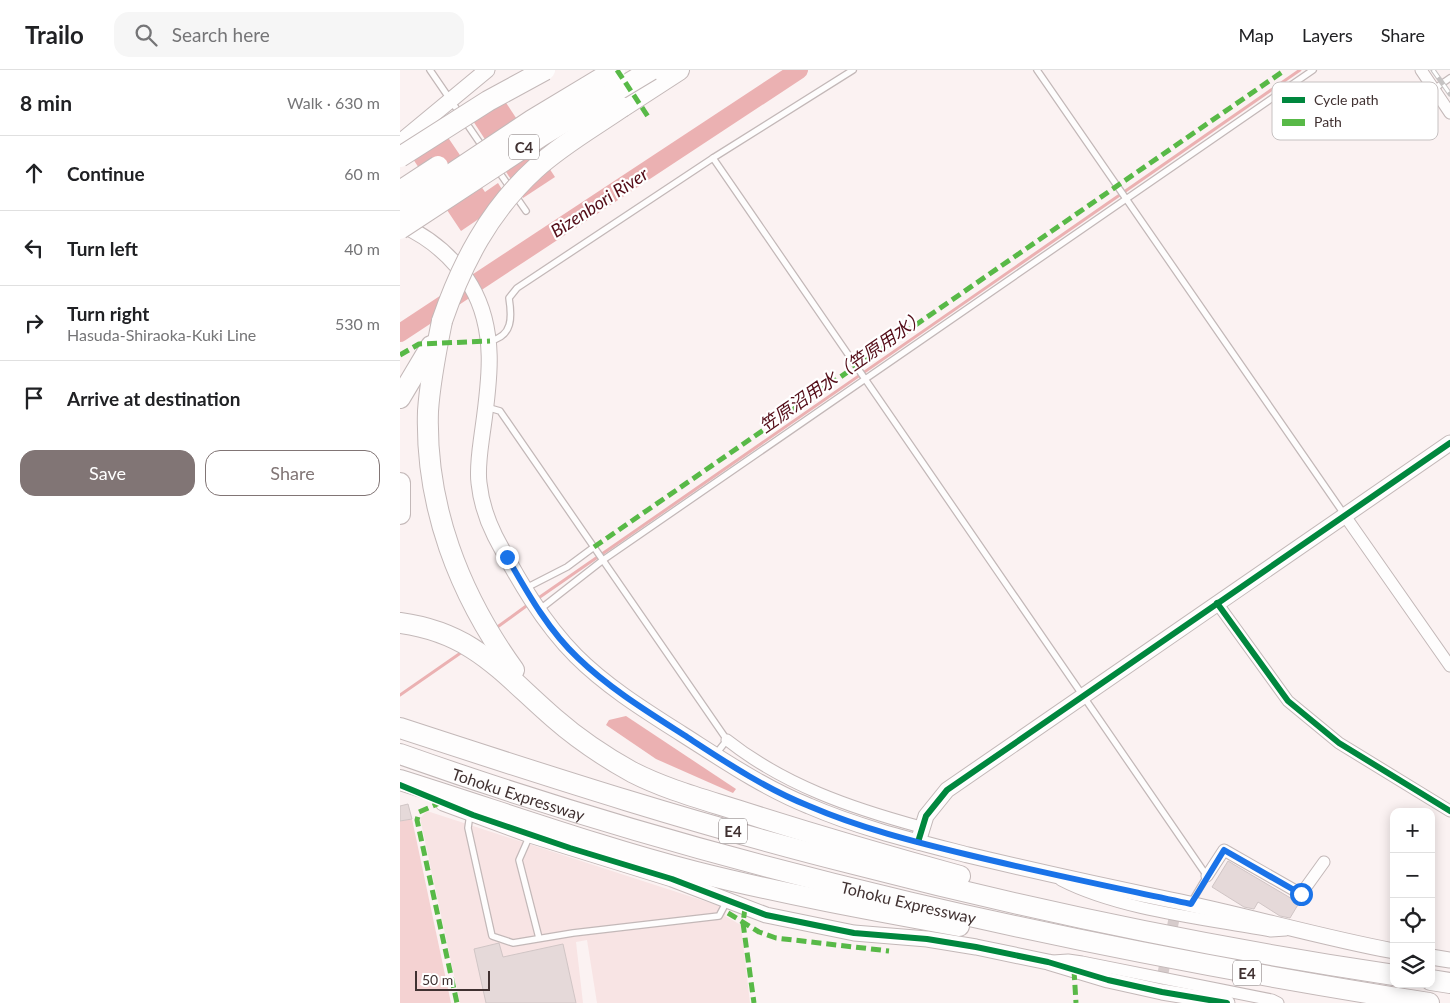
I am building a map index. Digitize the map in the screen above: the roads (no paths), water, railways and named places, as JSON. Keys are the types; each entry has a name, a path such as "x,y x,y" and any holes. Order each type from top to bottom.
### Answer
{"highway":[{"path":"400,157 488,101 545,70"},
{"path":"400,191 590,70"},
{"name":"C4","path":"400,208 524,125 616,70"},
{"name":"C4","path":"400,229 535,140 651,70"},
{"path":"400,398 421,364 442,321 460,274 472,250 500,207 516,187 560,148 679,70"},
{"path":"442,321 432,373 428,411 432,481 441,522 458,573 493,653 539,704 590,745 633,772 658,784 806,832 989,884 1071,914"},
{"path":"400,483 400,514"},
{"path":"400,623 433,630 493,653"},
{"name":"Tohoku Expressway","path":"400,728 608,795 802,850 954,888 1071,914 1274,954 1390,974"},
{"name":"Tohoku Expressway","path":"400,754 600,819 684,843 913,902 1066,937 1258,975 1429,1003"},
{"path":"400,780 696,872 841,905 963,927 1066,937"},
{"path":"1435,981 1450,983"}],"street":[{"path":"400,142 486,70"},
{"path":"1421,70 1429,82"},
{"path":"1438,95 1450,113"},
{"path":"400,224 418,232 440,247 459,266 480,302 490,341 486,407 478,481 484,511 495,534 539,610 557,635 578,658 600,677 715,755 770,788 808,806 919,835 1051,875 1191,904 1390,950"},
{"path":"919,835 936,800 947,790 1450,443"},
{"path":"1345,516 1450,666"},
{"path":"1217,603 1288,702 1338,743 1450,811"},
{"path":"726,740 756,762 816,792 866,811 919,835"},
{"path":"400,785 470,814 530,835 672,878 766,915 854,933 927,939 1048,962 1108,980 1227,1003"},
{"path":"1208,876 1224,850 1301,894 1324,862"},
{"path":"1051,875 1093,896 1175,914 1271,931 1295,929"},
{"path":"1435,958 1450,960"},
{"path":"1048,962 1057,960 1075,961 1272,1000 1278,1003"}],"lane":[{"path":"430,70 488,155"},
{"path":"490,341 499,339 508,330 512,318 509,298 517,288 713,158 853,70"},
{"path":"1037,70 1345,516"},
{"path":"1296,82 1313,70"},
{"path":"1438,86 1450,78"},
{"path":"539,610 603,560 1272,99"},
{"path":"713,158 1208,876 1191,904"},
{"path":"493,163 526,211"},
{"path":"486,407 500,411 726,740 715,755"},
{"path":"526,588 567,567 594,547"},
{"path":"470,814 468,828 492,936 513,942 719,916 727,901"},
{"path":"530,835 519,860 539,938"}],"waterway":[{"name":"Bizenbori River","path":"400,333 799,70"},
{"name":"笠原沼用水（笠原用水）","path":"1283,82 1300,70"},
{"name":"笠原沼用水（笠原用水）","path":"537,599 1272,89"},
{"name":"笠原沼用水（笠原用水）","path":"496,628 529,604"},
{"name":"笠原沼用水（笠原用水）","path":"400,695 462,652"}],"tunnel":[{"path":"1162,978 1175,914"}],"railway":[{"path":"1433,70 1450,94"}]}
